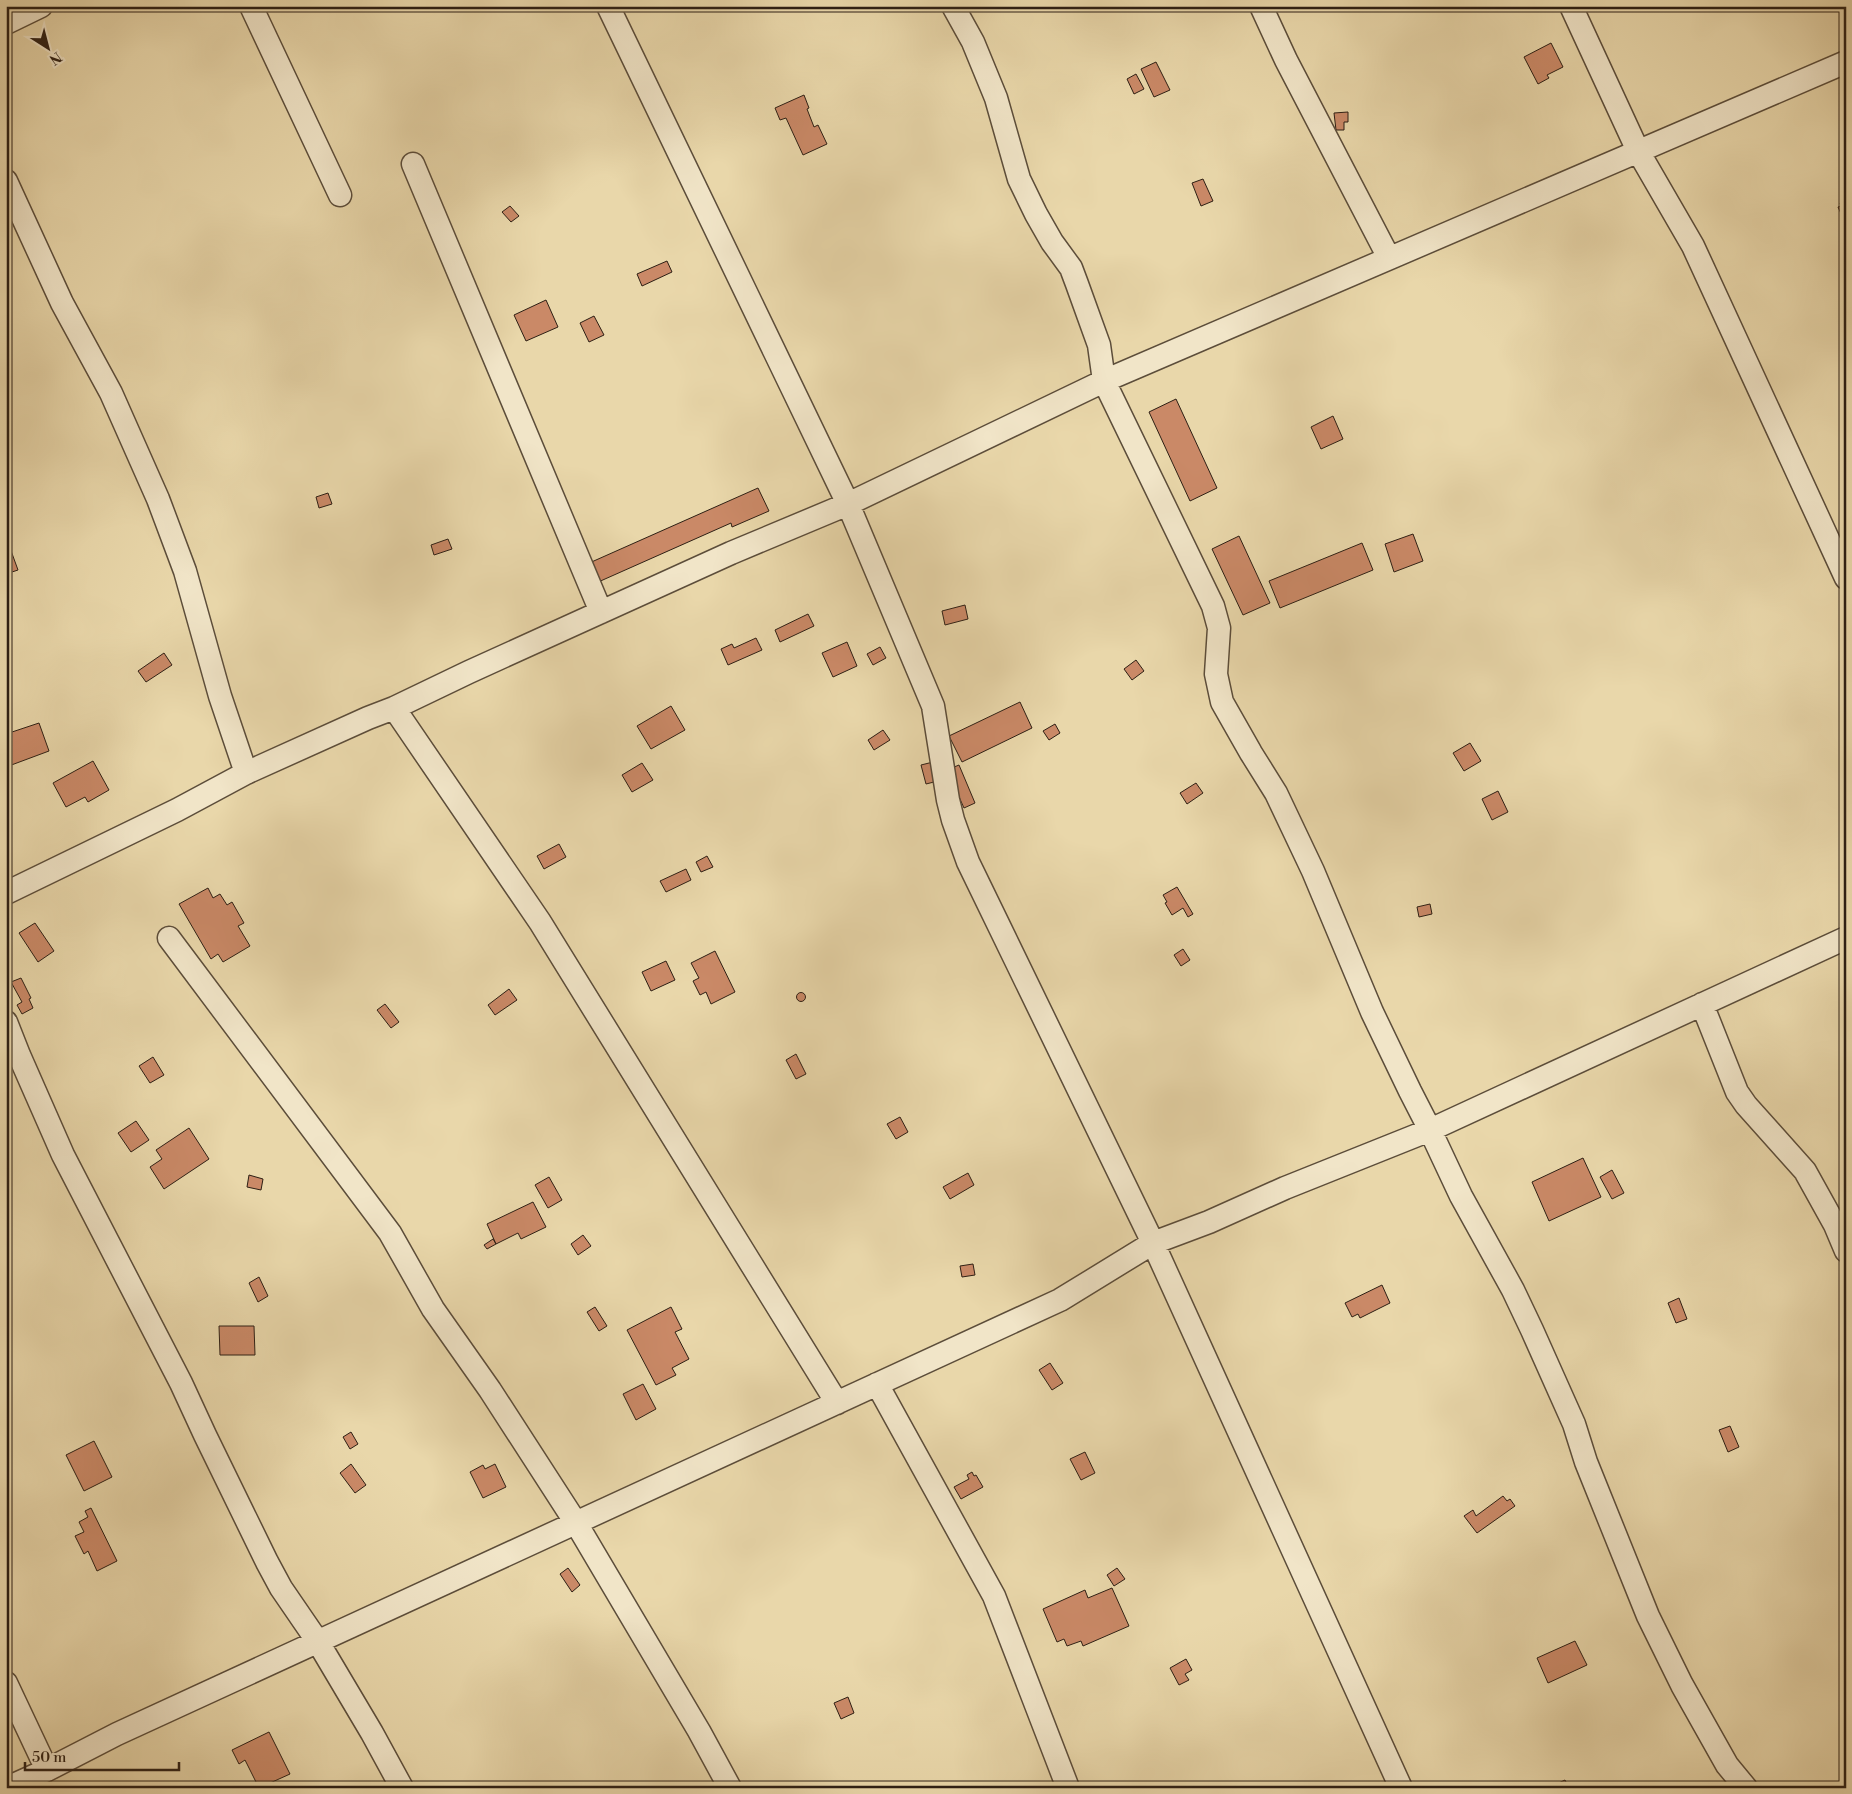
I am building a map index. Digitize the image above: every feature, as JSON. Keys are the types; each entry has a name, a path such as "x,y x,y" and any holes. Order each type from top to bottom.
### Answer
{"street":[{"path":"6,23 41,6"},
{"path":"251,6 340,195"},
{"path":"608,6 848,504 932,706 948,800 968,862 1153,1243 1401,1788"},
{"path":"953,6 973,42 996,98 1019,179 1052,242 1070,268 1081,292 1099,345 1104,381 1213,606 1219,628 1216,674 1222,702 1250,753 1276,793 1313,871 1372,1012 1461,1196 1513,1290 1574,1424 1586,1462 1648,1616 1682,1685 1727,1765 1746,1788"},
{"path":"1260,6 1389,258"},
{"path":"1571,6 1638,151 1693,246 1846,578"},
{"path":"6,893 177,810 246,773 394,708 731,553 848,504 1104,381 1846,62"},
{"path":"413,164 601,612"},
{"path":"6,181 62,303 111,393 158,499 185,571 220,696 246,773"},
{"path":"394,708 540,922 837,1403"},
{"path":"168,938 390,1233 433,1309 490,1390 576,1523 699,1731 730,1788"},
{"path":"6,1683 28,1781 117,1734 1060,1300 1153,1243 1210,1222 1294,1185 1430,1130 1846,938"},
{"path":"1702,1004 1737,1092 1746,1105 1805,1171 1835,1225 1846,1251"},
{"path":"6,1022 63,1155 181,1382 267,1562 281,1588 318,1642 402,1788"},
{"path":"877,1384 994,1596 1068,1788"}],"building":[{"path":"1551,43 1563,67 1547,75 1549,78 1538,84 1524,57"},
{"path":"1156,62 1170,90 1154,97 1141,69"},
{"path":"1136,74 1144,89 1134,94 1127,79"},
{"path":"804,95 814,127 818,125 827,144 803,155 786,118 780,120 775,108"},
{"path":"1348,112 1348,122 1344,122 1344,130 1336,130 1334,113"},
{"path":"1203,179 1213,201 1201,206 1192,183"},
{"path":"1846,201 1846,214 1842,216 1838,207 1841,206 1840,203"},
{"path":"510,206 519,216 511,222 502,212"},
{"path":"667,261 672,272 642,286 637,274"},
{"path":"546,300 558,327 526,341 514,315"},
{"path":"594,316 604,335 589,342 580,323"},
{"path":"1176,399 1217,488 1190,501 1149,412"},
{"path":"1333,416 1343,439 1321,449 1311,427"},
{"path":"758,488 769,511 732,527 731,523 596,583 587,564"},
{"path":"328,493 332,504 319,508 316,497"},
{"path":"1413,534 1423,561 1394,572 1385,544"},
{"path":"1239,536 1270,603 1243,615 1212,549"},
{"path":"448,539 452,549 434,555 431,545"},
{"path":"1362,543 1373,570 1280,608 1269,581"},
{"path":"10,548 18,570 6,574 6,549"},
{"path":"965,605 968,619 945,625 942,611"},
{"path":"808,614 814,626 780,642 775,630"},
{"path":"756,638 762,650 728,665 721,649 732,644 734,648"},
{"path":"847,642 857,666 833,677 822,653"},
{"path":"880,647 886,658 873,665 867,654"},
{"path":"164,653 172,665 146,682 138,671"},
{"path":"1136,660 1144,671 1132,680 1124,669"},
{"path":"1020,702 1032,728 962,762 949,736"},
{"path":"671,706 685,730 651,749 637,726"},
{"path":"39,723 49,751 6,767 6,734"},
{"path":"1055,724 1060,733 1049,740 1043,731"},
{"path":"883,730 890,740 874,750 868,740"},
{"path":"1470,743 1481,761 1464,771 1453,753"},
{"path":"93,761 109,790 88,802 85,797 66,807 53,783"},
{"path":"933,762 938,781 926,784 921,765"},
{"path":"642,763 653,780 632,792 622,775"},
{"path":"959,765 975,803 964,808 947,770"},
{"path":"1196,783 1203,793 1187,804 1180,793"},
{"path":"1498,791 1508,812 1492,820 1482,799"},
{"path":"559,844 566,857 544,869 537,856"},
{"path":"707,856 713,867 701,872 696,862"},
{"path":"686,869 691,880 666,892 660,881"},
{"path":"1177,887 1193,914 1188,917 1183,908 1172,915 1165,903 1167,902 1163,895"},
{"path":"208,888 213,898 220,894 227,905 232,902 244,923 238,926 250,946 223,962 218,954 211,959 179,904"},
{"path":"1430,904 1432,914 1419,917 1417,907"},
{"path":"35,923 54,951 38,962 19,933"},
{"path":"1183,949 1190,960 1181,966 1174,955"},
{"path":"715,951 735,992 711,1004 706,992 700,995 693,981 699,978 691,963"},
{"path":"666,961 675,980 651,991 642,972"},
{"path":"21,978 31,998 29,999 33,1008 22,1014 17,1005 22,1002 11,982"},
{"path":"509,989 517,1000 495,1015 488,1005"},
{"path":"801,993 805,997 801,1001 797,997"},
{"path":"385,1004 399,1022 391,1028 377,1010"},
{"path":"796,1054 806,1074 796,1079 786,1060"},
{"path":"153,1057 164,1075 150,1083 139,1066"},
{"path":"900,1117 908,1132 896,1139 887,1124"},
{"path":"136,1121 149,1140 131,1152 118,1133"},
{"path":"189,1128 209,1159 164,1189 150,1167 162,1159 156,1150"},
{"path":"1583,1158 1601,1197 1549,1221 1532,1182"},
{"path":"1612,1170 1624,1193 1612,1199 1600,1177"},
{"path":"968,1173 974,1185 950,1199 943,1187"},
{"path":"249,1175 263,1179 261,1190 247,1187"},
{"path":"549,1177 562,1200 548,1208 535,1185"},
{"path":"533,1202 546,1227 521,1239 518,1233 496,1244 487,1224"},
{"path":"583,1235 591,1246 578,1255 571,1244"},
{"path":"493,1239 496,1244 487,1249 484,1245"},
{"path":"973,1264 975,1275 962,1277 960,1266"},
{"path":"259,1277 268,1296 258,1302 249,1283"},
{"path":"1382,1285 1390,1303 1360,1318 1358,1314 1352,1317 1345,1303"},
{"path":"1679,1298 1687,1319 1676,1323 1668,1303"},
{"path":"595,1307 607,1326 599,1331 587,1312"},
{"path":"671,1307 682,1329 675,1332 689,1359 672,1368 676,1375 656,1385 627,1330"},
{"path":"219,1326 254,1326 255,1355 220,1355"},
{"path":"1050,1363 1063,1383 1052,1390 1039,1370"},
{"path":"643,1384 656,1409 636,1420 623,1394"},
{"path":"1730,1426 1739,1447 1728,1452 1719,1430"},
{"path":"351,1432 358,1444 350,1449 343,1437"},
{"path":"94,1441 112,1477 84,1491 66,1455"},
{"path":"1085,1452 1095,1473 1081,1480 1070,1459"},
{"path":"351,1464 366,1485 355,1493 340,1473"},
{"path":"495,1464 506,1487 483,1498 470,1472 483,1465 485,1469"},
{"path":"972,1472 983,1487 961,1499 954,1487 969,1479 967,1475"},
{"path":"1503,1496 1507,1501 1510,1499 1515,1506 1477,1533 1464,1516 1473,1510 1476,1516"},
{"path":"91,1508 117,1561 97,1571 88,1551 84,1554 75,1536 84,1532 79,1522 88,1517 85,1511"},
{"path":"568,1568 580,1585 572,1592 560,1574"},
{"path":"1117,1568 1125,1579 1114,1586 1107,1575"},
{"path":"1112,1588 1129,1626 1083,1646 1081,1641 1067,1646 1064,1639 1057,1642 1043,1609 1085,1590 1088,1598"},
{"path":"1575,1641 1587,1665 1548,1683 1537,1658"},
{"path":"1186,1659 1192,1670 1185,1674 1189,1680 1179,1685 1170,1668"},
{"path":"848,1697 854,1713 841,1719 834,1703"},
{"path":"269,1732 290,1774 259,1788 245,1760 239,1764 232,1750"},
{"path":"1565,1780 1569,1788 1553,1788 1552,1786"}]}
